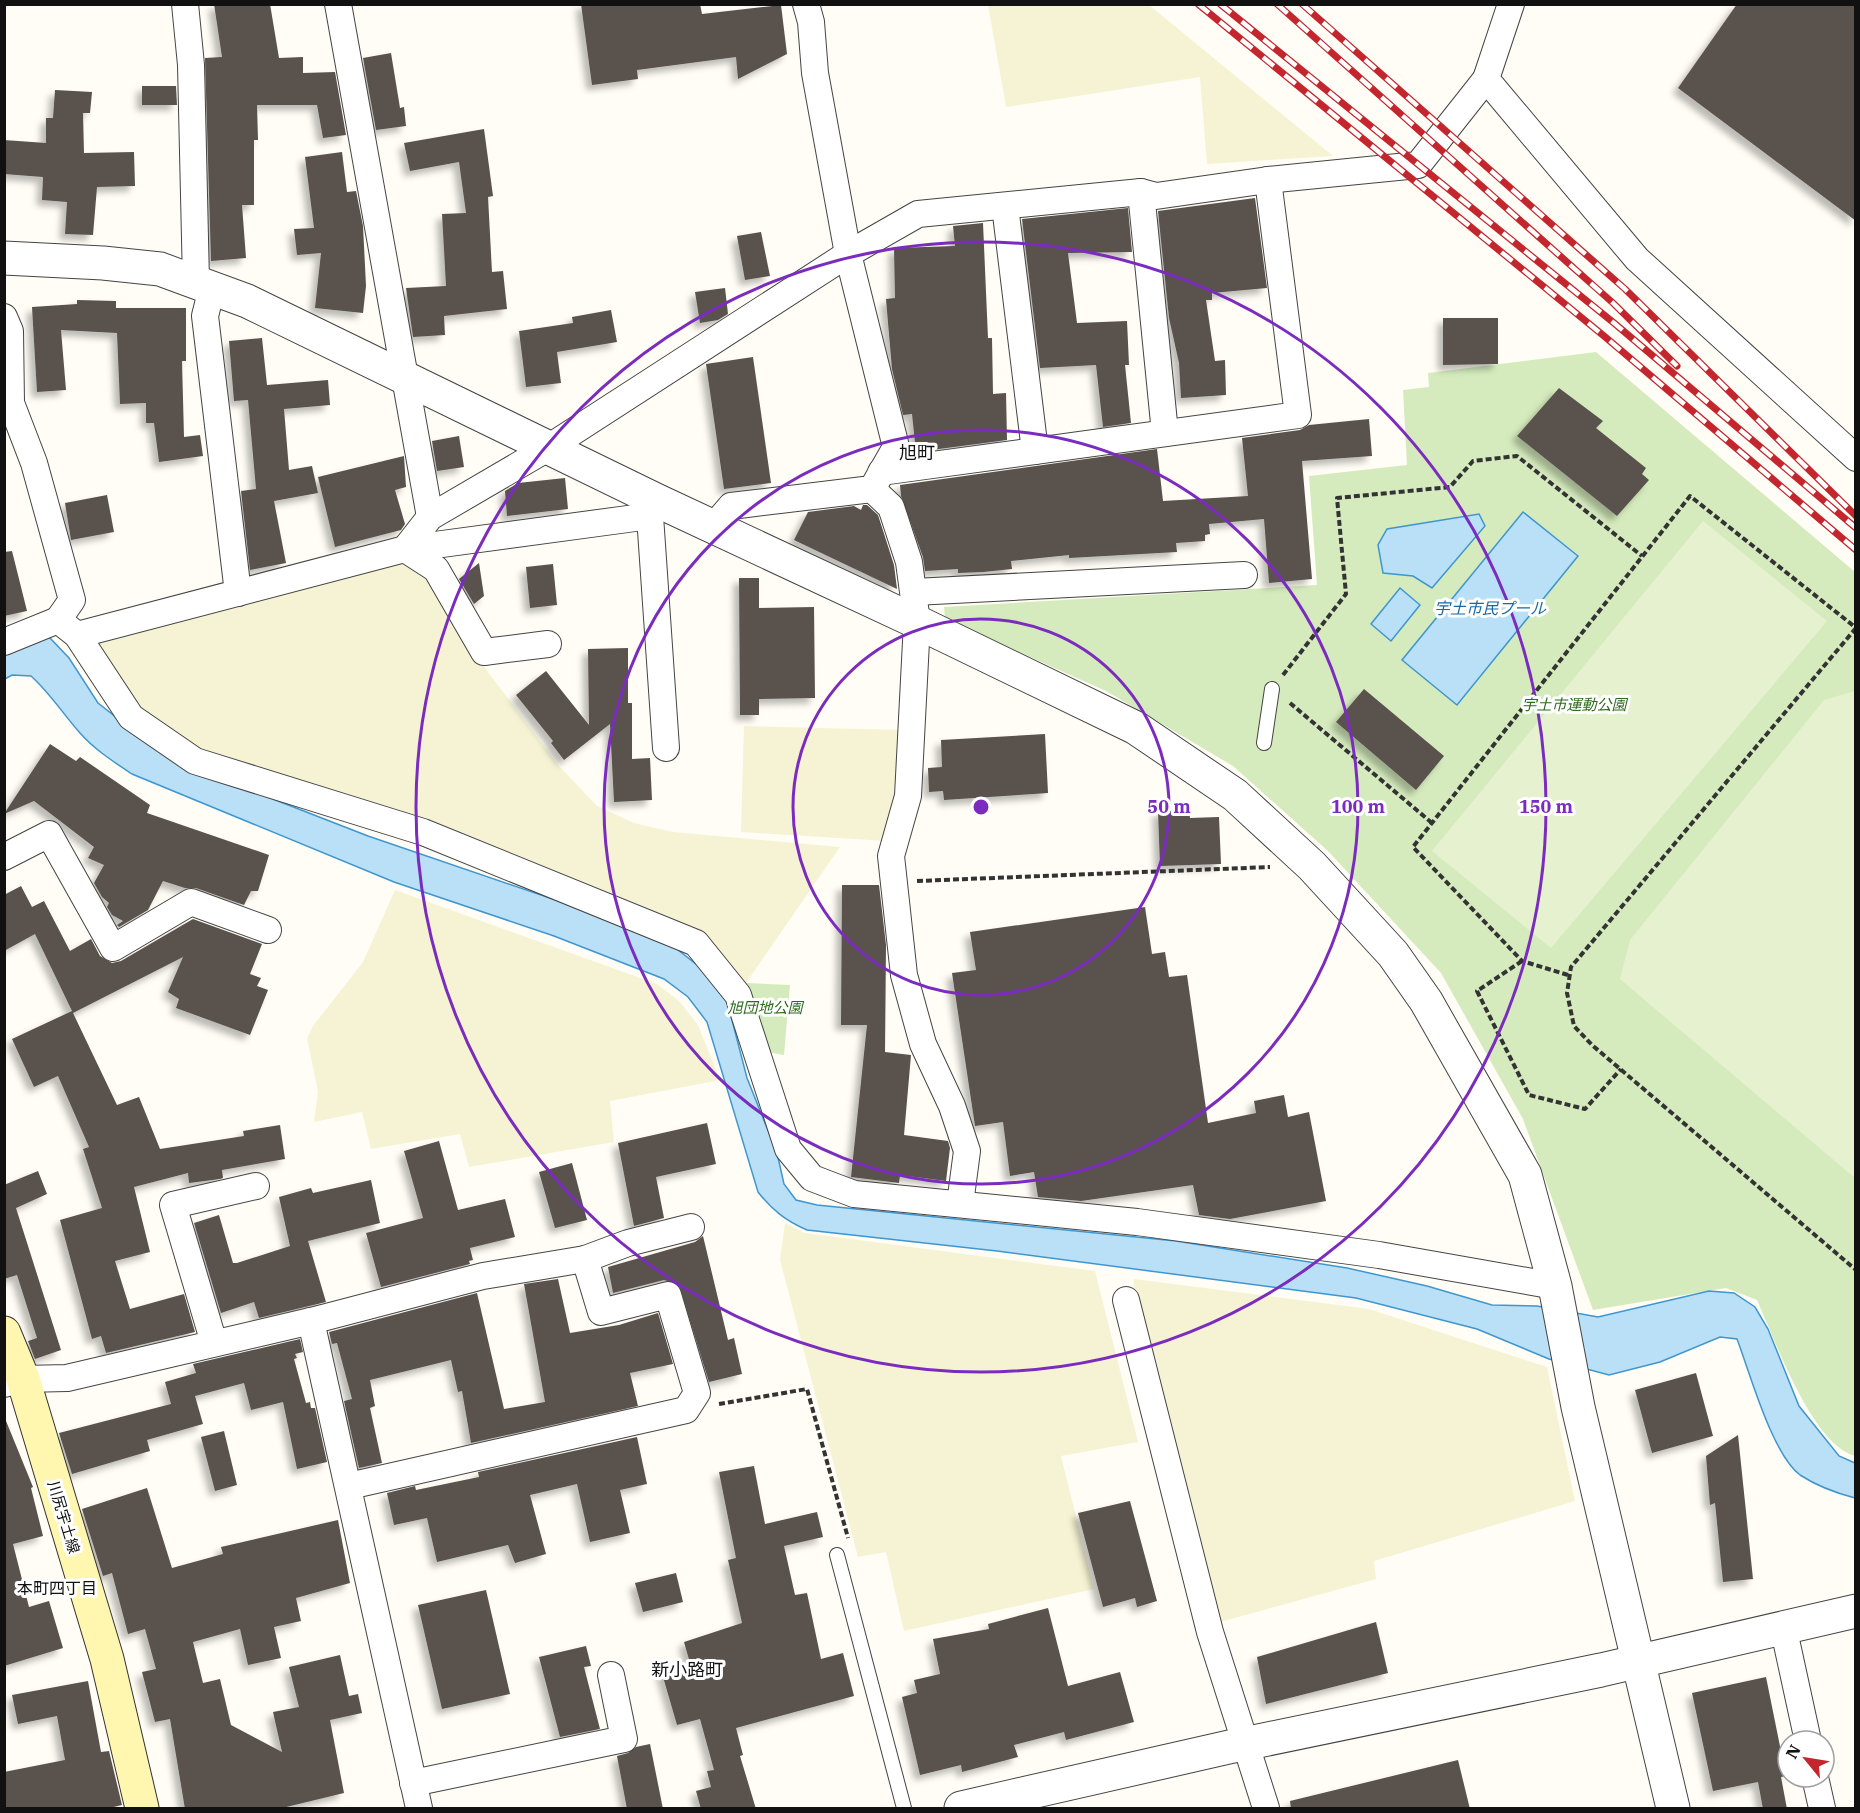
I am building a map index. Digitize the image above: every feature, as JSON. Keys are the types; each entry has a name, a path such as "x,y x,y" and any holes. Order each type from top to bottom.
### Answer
{"main road":[{"name":"川尻宇土線","path":"4,1333 14,1382 107,1659 142,1809"}],"street":[{"path":"185,4 191,65 205,316 238,593"},
{"path":"338,4 430,517"},
{"path":"806,4 811,22 815,73 848,254 896,447 877,481"},
{"path":"405,549 430,517 548,448 848,254 918,214 1141,192 1156,196 1269,180 1418,165 1486,79 1511,4"},
{"path":"1486,79 1637,259 1856,458"},
{"path":"713,527 731,506 1035,451 1298,415 1269,180"},
{"path":"1141,192 1165,433"},
{"path":"1005,206 1035,451"},
{"path":"4,258 103,263 160,269 248,301 548,448 654,508 713,527 915,607 1136,728 1235,795 1312,866 1393,954 1426,1001 1525,1175 1557,1301 1578,1407 1673,1809"},
{"path":"4,317 10,331 11,404 33,463 72,600 68,628 131,717 195,760 423,832 696,943 738,995 788,1149 812,1178 854,1194 1137,1222 1379,1255 1557,1301"},
{"path":"877,481 891,507 909,562 915,607 908,796 891,856 904,975 923,1044 952,1106 967,1151 960,1204"},
{"path":"4,642 238,593 405,549 654,508"},
{"path":"654,508 666,748"},
{"path":"405,549 436,569 484,652 548,644"},
{"path":"915,607 1244,575"},
{"path":"4,857 49,834 113,948 191,902 268,930"},
{"path":"214,1343 173,1205 256,1186"},
{"path":"14,1382 67,1378 311,1321 483,1276 585,1259 628,1244 691,1227"},
{"path":"349,1486 686,1410 697,1393 668,1295 601,1312 585,1259"},
{"path":"1126,1300 1210,1632 1248,1744 1266,1809"},
{"path":"311,1321 419,1809"},
{"path":"961,1809 1248,1744 1639,1661 1856,1611"},
{"path":"1783,1626 1805,1729"},
{"path":"413,1783 624,1739 610,1675"},
{"path":"1818,1789 1822,1809"}],"lane":[{"path":"1264,743 1272,689"},
{"path":"837,1555 904,1809"}],"path":[{"path":"1432,823 1272,689 1346,594 1337,498 1450,487 1473,461 1517,456 1642,556"},
{"path":"1568,975 1522,961 1413,846 1690,495 1855,628 1571,967 1567,993 1574,1026 1856,1270"},
{"path":"894,882 1312,866"},
{"path":"1522,961 1477,991 1529,1095 1585,1109 1621,1069"},
{"path":"686,1410 807,1389 851,1551 837,1555"}],"shaded area":[{"path":"988,5 1149,5 1333,156 1207,164 1200,77 1006,107"},
{"path":"408,557 430,582 476,656 558,765 597,806 634,823 673,832 840,847 746,983 706,939 200,754 138,711 96,641"},
{"path":"744,726 902,730 901,792 886,841 741,832"},
{"path":"395,890 657,984 680,1002 698,1025 720,1080 610,1101 614,1142 469,1167 460,1134 371,1149 362,1112 314,1122 318,1092 307,1038 313,1026 363,962"},
{"path":"785,1223 805,1233 1095,1271 1138,1442 1061,1456 1094,1589 904,1631 886,1552 858,1557 780,1260"},
{"path":"1134,1279 1369,1309 1547,1367 1575,1501 1374,1561 1376,1579 1213,1624 1133,1300"}],"green space":[{"name":"宇土市運動公園","path":"1596,352 1855,572 1855,1456 1839,1448 1824,1433 1810,1412 1785,1364 1757,1300 1726,1288 1593,1310 1523,1119 1441,973 1328,851 1233,766 1106,691 945,619 944,607 1317,585 1309,476 1407,465 1403,390 1429,387 1428,373"},
{"path":"1703,521 1827,621 1551,948 1432,851"},
{"path":"1856,691 1855,1178 1620,979 1630,940 1824,700"},
{"name":"旭団地公園","path":"746,983 790,985 784,1055 756,1050 738,995"}],"water":[{"name":"宇土市民プール","path":"1523,512 1578,556 1457,705 1402,660"},
{"path":"1479,514 1485,526 1432,588 1413,576 1383,573 1378,545 1387,529"},
{"path":"1400,588 1420,605 1391,641 1371,624"},
{"path":"29,634 50,638 69,658 98,703 139,735 260,794 368,836 629,925 669,943 710,975 726,997 747,1078 777,1153 784,1184 796,1200 817,1205 1176,1241 1347,1268 1427,1286 1492,1305 1537,1306 1598,1317 1709,1291 1734,1293 1755,1307 1768,1329 1799,1406 1839,1456 1855,1463 1855,1498 1813,1483 1790,1465 1771,1432 1737,1339 1720,1337 1660,1362 1609,1375 1549,1359 1477,1329 1356,1298 997,1251 807,1230 799,1227 780,1214 758,1192 707,1022 688,997 664,979 554,936 394,882 132,774 86,739 31,676 12,675 5,679 5,645"}],"building":[{"path":"214,4 270,4 279,58 303,57 303,73 335,72 346,135 323,138 317,105 257,105 258,140 254,140 254,205 242,205 246,258 211,261 205,58 222,57"},
{"path":"581,4 700,4 702,14 781,5 787,54 738,79 736,57 637,70 638,79 592,85"},
{"path":"1737,4 1856,4 1856,221 1678,88"},
{"path":"391,53 400,108 404,107 406,126 376,130 363,58"},
{"path":"142,86 176,86 177,105 142,105"},
{"path":"55,90 92,92 90,113 83,113 84,153 134,152 135,186 97,187 93,235 65,234 67,202 42,200 43,177 4,174 4,140 46,143 46,118 53,118"},
{"path":"484,129 493,196 488,197 492,272 503,271 507,309 444,316 445,335 413,337 406,288 446,286 442,214 466,213 459,162 410,171 404,143"},
{"path":"342,152 347,192 356,191 363,226 366,286 363,313 315,308 321,253 297,255 294,229 314,228 305,157"},
{"path":"1255,198 1267,288 1212,293 1212,300 1206,300 1215,361 1225,360 1226,395 1181,398 1179,363 1169,318 1158,211"},
{"path":"1128,208 1132,252 1068,253 1077,323 1127,321 1129,365 1125,365 1131,423 1103,427 1096,365 1040,368 1022,219"},
{"path":"983,223 988,338 992,338 993,394 1006,393 1007,440 916,452 912,414 903,415 892,369 886,299 895,298 894,248 955,246 953,226"},
{"path":"761,232 770,276 745,280 737,236"},
{"path":"725,288 728,314 718,320 700,323 695,292"},
{"path":"77,300 116,301 116,308 186,308 186,361 182,361 184,437 200,435 203,456 159,462 154,423 146,423 146,403 120,404 117,333 61,330 66,390 37,392 32,307 77,304"},
{"path":"611,310 617,342 557,352 561,383 526,387 519,331 573,323 572,317"},
{"path":"1443,318 1498,318 1498,364 1443,365"},
{"path":"262,338 267,385 328,380 330,405 284,409 289,470 312,466 318,493 274,501 286,563 250,570 241,491 256,489 248,400 234,401 229,341"},
{"path":"753,357 771,483 724,489 706,364"},
{"path":"1559,388 1603,421 1596,428 1646,468 1642,474 1649,480 1617,516 1517,436"},
{"path":"1369,419 1372,456 1302,461 1312,579 1269,583 1264,519 1209,524 1210,534 1205,535 1205,541 1176,543 1177,552 1069,558 1069,555 1011,561 1012,569 983,572 958,573 958,569 925,571 923,557 901,496 900,485 1157,449 1163,501 1248,496 1242,438 1300,430 1309,425"},
{"path":"459,436 464,467 437,471 432,441"},
{"path":"404,456 406,487 395,490 405,524 401,530 335,547 318,477"},
{"path":"565,478 568,509 507,516 505,491 518,483"},
{"path":"107,495 114,532 71,540 65,503"},
{"path":"863,505 867,505 878,515 894,565 897,589 794,540 808,512 854,506 861,510"},
{"path":"12,551 27,611 4,616 4,552"},
{"path":"479,563 484,596 474,604 459,579"},
{"path":"553,564 557,605 530,608 526,567"},
{"path":"739,578 759,578 759,608 814,607 815,698 759,699 759,715 740,715"},
{"path":"628,648 628,703 632,703 632,759 650,758 652,800 614,802 610,724 564,760 551,743 553,741 516,695 546,671 589,725 588,649"},
{"path":"1364,689 1444,756 1416,790 1336,722"},
{"path":"1045,734 1048,793 944,800 943,791 929,792 928,768 942,767 941,740"},
{"path":"50,744 76,761 80,757 150,805 147,813 269,855 258,891 251,891 244,905 196,888 185,888 163,881 148,910 119,927 117,925 123,921 112,915 107,907 109,903 102,897 94,883 104,865 88,858 94,847 34,801 4,814"},
{"path":"1189,809 1190,818 1219,817 1221,864 1160,866 1158,811"},
{"path":"842,885 879,885 886,945 885,1052 911,1055 904,1135 948,1141 950,1148 946,1181 900,1175 899,1183 851,1177 867,1025 841,1025"},
{"path":"21,886 32,907 44,901 70,951 91,939 100,956 112,963 121,961 193,919 262,944 250,974 261,978 257,986 268,990 250,1035 176,1008 179,999 168,992 183,957 73,1013 117,1105 139,1097 160,1149 244,1136 243,1131 280,1125 285,1159 222,1170 223,1178 220,1179 189,1183 188,1173 134,1187 150,1252 115,1261 130,1309 184,1294 195,1332 106,1353 101,1336 92,1339 60,1220 102,1208 83,1149 89,1147 58,1076 34,1087 12,1039 72,1011 35,934 4,951 4,895"},
{"path":"1145,907 1152,954 1165,952 1169,977 1187,975 1208,1123 1256,1113 1254,1101 1284,1095 1288,1117 1309,1112 1326,1201 1230,1219 1199,1215 1193,1185 1081,1201 1038,1197 1034,1172 1010,1176 1003,1122 975,1126 952,973 976,970 970,932"},
{"path":"707,1123 716,1164 656,1177 664,1218 634,1226 618,1143"},
{"path":"439,1141 458,1210 505,1199 515,1237 470,1248 473,1260 469,1261 470,1264 381,1287 366,1233 423,1218 404,1151"},
{"path":"572,1163 587,1220 555,1228 539,1172"},
{"path":"38,1171 47,1194 16,1208 61,1350 35,1359 28,1341 37,1338 17,1275 4,1279 4,1185"},
{"path":"371,1180 380,1223 308,1241 326,1302 259,1318 254,1302 221,1313 194,1223 219,1215 233,1263 237,1263 290,1246 279,1197 311,1188 313,1193"},
{"path":"703,1236 728,1340 734,1338 742,1374 709,1382 679,1285 664,1280 613,1293 608,1267 695,1242"},
{"path":"558,1279 570,1333 619,1325 658,1313 673,1364 630,1373 638,1406 471,1443 462,1391 458,1392 451,1360 370,1380 375,1406 370,1408 382,1463 359,1468 344,1401 352,1399 337,1343 332,1344 329,1332 477,1293 504,1409 545,1402 524,1284"},
{"path":"300,1339 303,1352 295,1354 297,1358 294,1359 306,1403 310,1402 311,1408 315,1408 327,1462 297,1469 283,1402 251,1410 244,1383 195,1396 203,1424 147,1440 150,1451 72,1474 59,1433 171,1404 165,1382 196,1373 193,1364"},
{"path":"1696,1373 1713,1436 1652,1453 1635,1390"},
{"path":"4,1416 33,1487 31,1488 43,1536 13,1544 29,1607 49,1601 63,1648 4,1666"},
{"path":"224,1431 237,1485 215,1491 201,1437"},
{"path":"1738,1435 1753,1579 1723,1582 1715,1503 1710,1505 1706,1456"},
{"path":"637,1437 647,1484 620,1490 630,1533 590,1542 577,1484 530,1495 546,1554 515,1563 508,1545 437,1562 427,1518 394,1525 387,1493 415,1486 416,1490 479,1477 478,1472"},
{"path":"754,1466 765,1524 817,1512 823,1537 784,1546 795,1595 807,1593 821,1659 843,1653 854,1696 736,1728 743,1755 740,1756 756,1809 701,1809 696,1791 711,1787 707,1771 714,1770 700,1719 677,1725 661,1670 690,1663 684,1642 742,1623 728,1560 736,1558 719,1472"},
{"path":"147,1488 172,1568 223,1554 221,1547 338,1520 350,1583 296,1598 301,1621 274,1627 281,1658 248,1665 240,1629 193,1642 203,1683 220,1679 231,1725 282,1752 273,1712 299,1707 289,1667 340,1655 349,1696 358,1694 362,1713 330,1720 344,1793 278,1809 185,1809 170,1719 155,1722 142,1672 156,1669 145,1629 128,1634 112,1573 103,1576 82,1509"},
{"path":"1130,1501 1157,1601 1137,1607 1135,1598 1103,1607 1078,1513"},
{"path":"676,1573 683,1602 643,1612 635,1583"},
{"path":"486,1590 510,1694 442,1709 418,1605"},
{"path":"1048,1608 1068,1686 1120,1672 1134,1722 1066,1740 1064,1732 1014,1745 1018,1757 962,1772 961,1765 920,1775 902,1697 917,1693 914,1680 940,1674 933,1639 989,1629 988,1624"},
{"path":"1376,1622 1388,1673 1266,1704 1257,1657"},
{"path":"586,1646 591,1666 584,1667 600,1729 560,1737 539,1657"},
{"path":"1766,1677 1777,1729 1776,1789 1783,1789 1787,1809 1763,1809 1758,1782 1713,1791 1692,1693"},
{"path":"88,1681 101,1752 109,1751 122,1805 105,1809 4,1809 4,1772 65,1760 57,1716 18,1724 12,1695"},
{"path":"650,1744 663,1809 627,1809 617,1756 628,1753 636,1747"},
{"path":"1458,1760 1470,1809 1291,1809 1290,1801"}],"railway":[{"path":"1198,4 1604,336 1856,550"},
{"path":"1220,4 1614,323 1856,528"},
{"path":"1277,4 1613,303 1677,366"},
{"path":"1302,4 1625,289 1856,516"}],"district":[{"name":"旭町","path":"917,452"},
{"name":"本町四丁目","path":"57,1588"},
{"name":"新小路町","path":"687,1669"}]}
